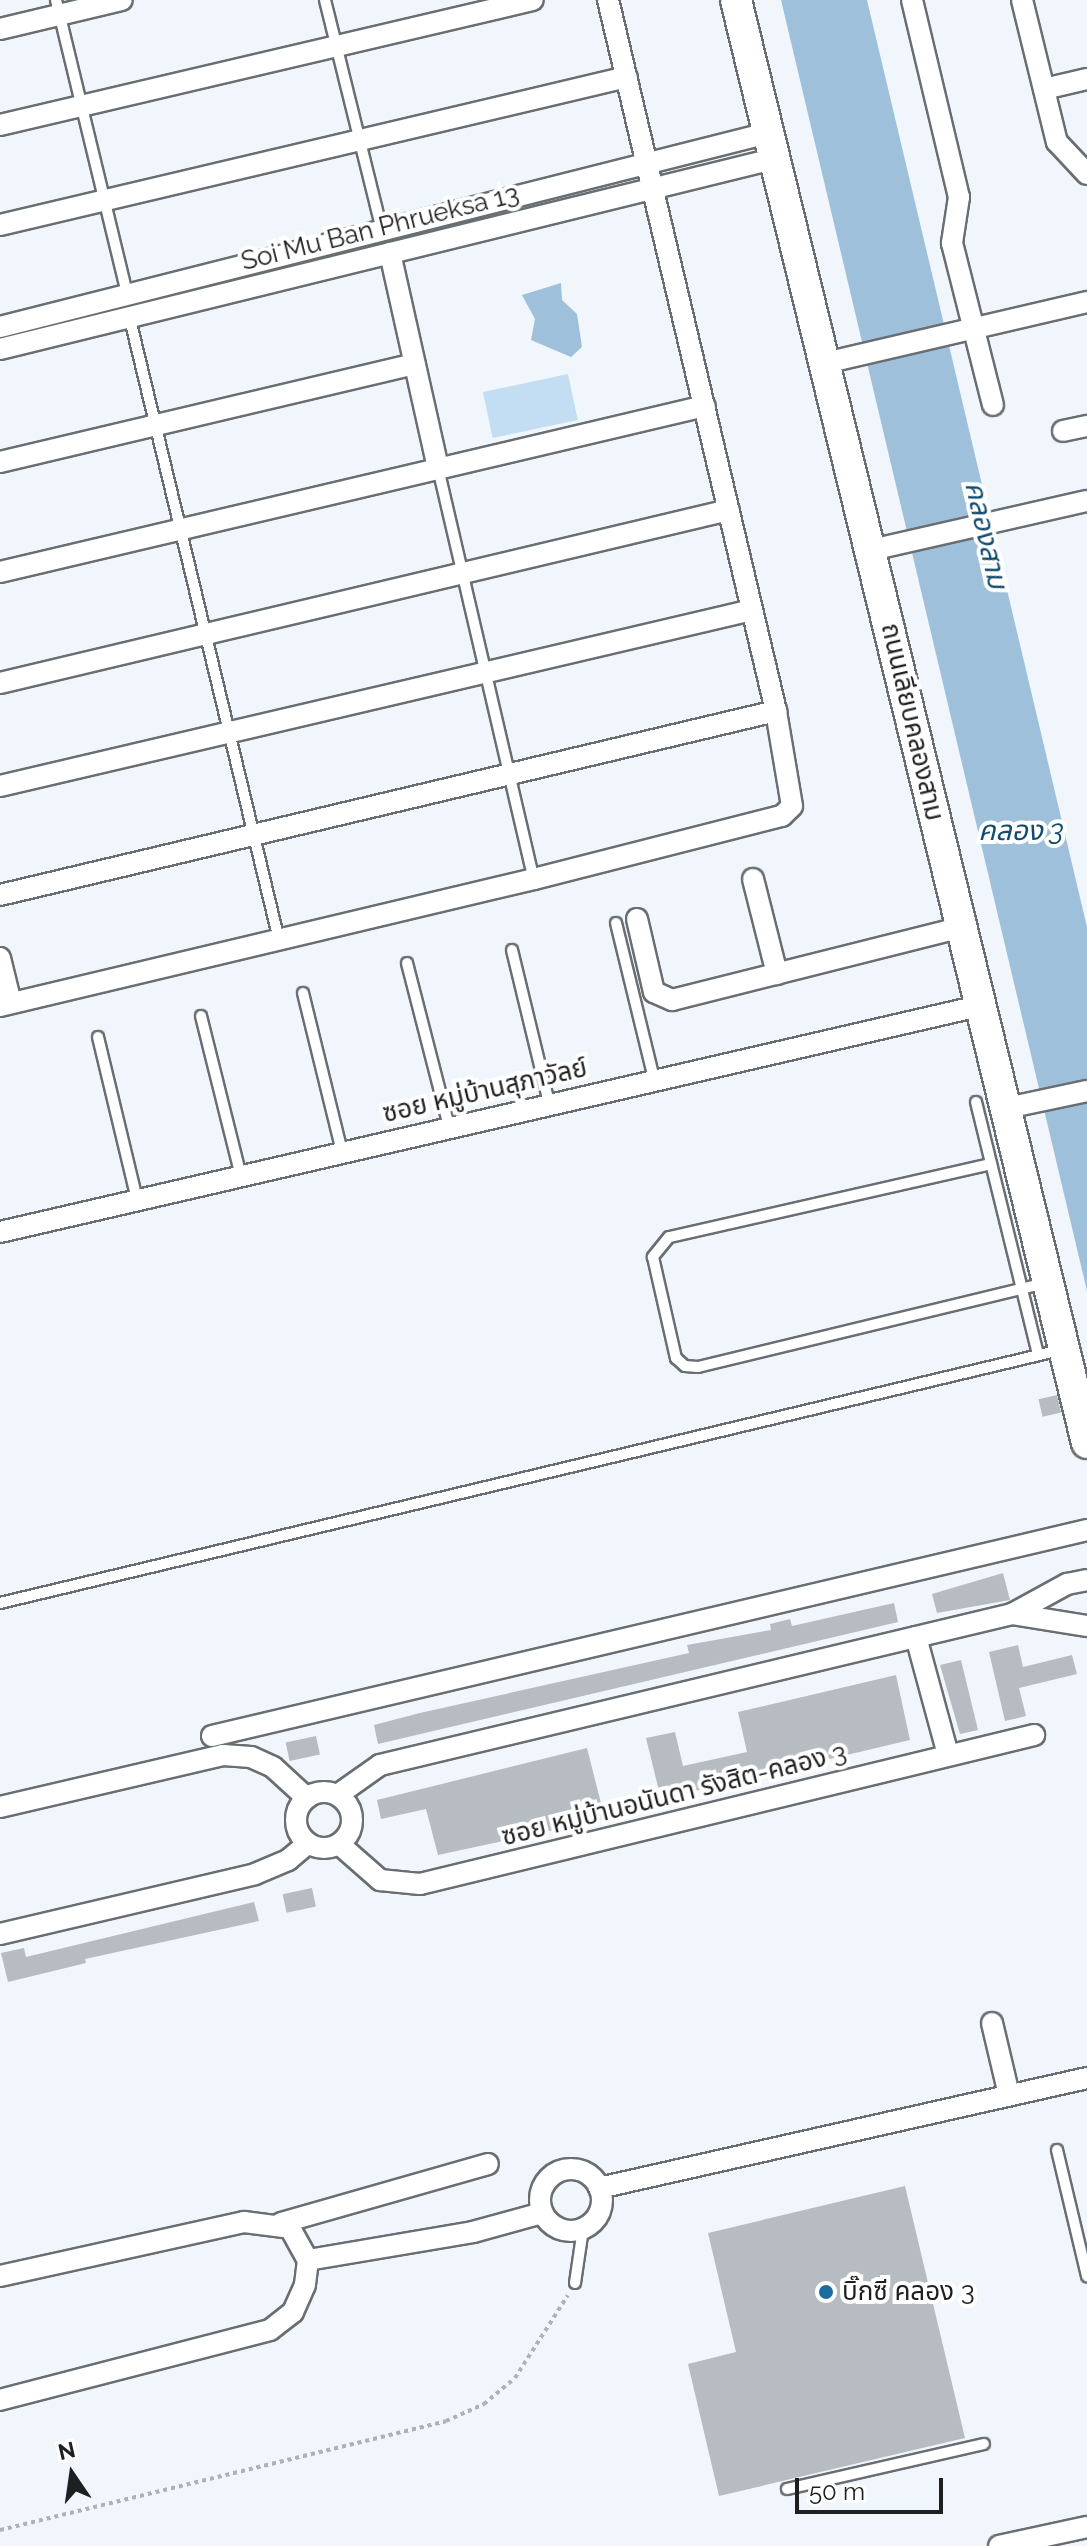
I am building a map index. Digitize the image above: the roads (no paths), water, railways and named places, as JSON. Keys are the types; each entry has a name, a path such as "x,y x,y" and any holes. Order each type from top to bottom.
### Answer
{"main road":[{"name":"ถนนเลียบคลองสาม","path":"736,0 1007,1108 1034,1286 1051,1352 1087,1443"}],"street":[{"path":"0,29 58,7 122,0"},
{"path":"0,125 533,0"},
{"path":"0,958 5,1005 534,879 782,816 792,806 794,794 776,711 608,0"},
{"path":"912,0 959,197 952,220 952,243 966,328 993,405"},
{"path":"1022,0 1057,142 1087,174"},
{"path":"0,225 627,77"},
{"path":"1044,89 1087,79"},
{"name":"Soi Mu Ban Phrueksa 13","path":"0,327 649,164 770,146"},
{"name":"Soi Mu Ban Phrueksa 13","path":"0,349 654,186 770,146"},
{"path":"390,253 438,468"},
{"path":"825,363 1087,302"},
{"path":"0,462 415,364"},
{"path":"0,572 705,406"},
{"path":"1063,431 1087,426"},
{"path":"871,550 1087,501"},
{"path":"0,683 729,510"},
{"path":"0,786 752,610"},
{"path":"0,895 776,711"},
{"path":"753,879 777,974"},
{"path":"637,919 660,999 777,974 962,927"},
{"name":"ซอย หมู่บ้านสุภาวัลย์","path":"0,1232 983,1005"},
{"path":"1007,1108 1087,1091"},
{"path":"212,1736 1087,1530"},
{"path":"0,1807 223,1755 251,1757 273,1767 307,1798 339,1794 380,1765 1012,1614 1067,1584 1087,1580"},
{"path":"1012,1614 1087,1626"},
{"path":"916,1637 948,1755"},
{"name":"ซอย หมู่บ้านอนันดา รังสิต-คลอง 3","path":"339,1844 380,1880 420,1884 1034,1735"},
{"path":"307,1798 296,1816 308,1843 321,1848 339,1844 346,1837 352,1816 339,1794"},
{"path":"0,1934 255,1874 288,1860 308,1843"},
{"path":"992,2023 1009,2095"},
{"path":"599,2188 1087,2078"},
{"path":"0,2276 208,2228 281,2223 488,2164"},
{"path":"559,2172 587,2174 599,2188 601,2207 583,2229 564,2231 542,2213 540,2193 559,2172"},
{"path":"308,2260 473,2232 542,2213"},
{"path":"0,2400 270,2330 293,2312 305,2285 308,2260 299,2240 281,2223"},
{"path":"999,2546 1087,2527"}],"lane":[{"path":"325,0 382,231"},
{"path":"58,7 128,297"},
{"path":"130,319 279,940"},
{"path":"438,468 534,879"},
{"path":"616,923 654,1079"},
{"path":"512,950 549,1103"},
{"path":"407,963 449,1126"},
{"path":"303,993 342,1152"},
{"path":"201,1016 241,1177"},
{"path":"98,1037 137,1200"},
{"path":"976,1102 991,1164 1034,1286 698,1367 685,1366 676,1358 653,1257 669,1237 991,1164"},
{"path":"0,1603 1051,1352"},
{"path":"1057,2150 1087,2276"},
{"path":"575,2283 583,2229"},
{"path":"787,2489 984,2444"}],"water":[{"name":"คลอง 3","path":"781,0 867,0 1087,927 1087,1291"},
{"path":"561,283 562,300 577,314 582,347 571,357 531,340 535,319 522,295"}],"place":[{"name":"บิ๊กซี คลอง 3","path":"826,2292"}],"water label":[{"name":"คลองสาม","path":"986,535"}]}
